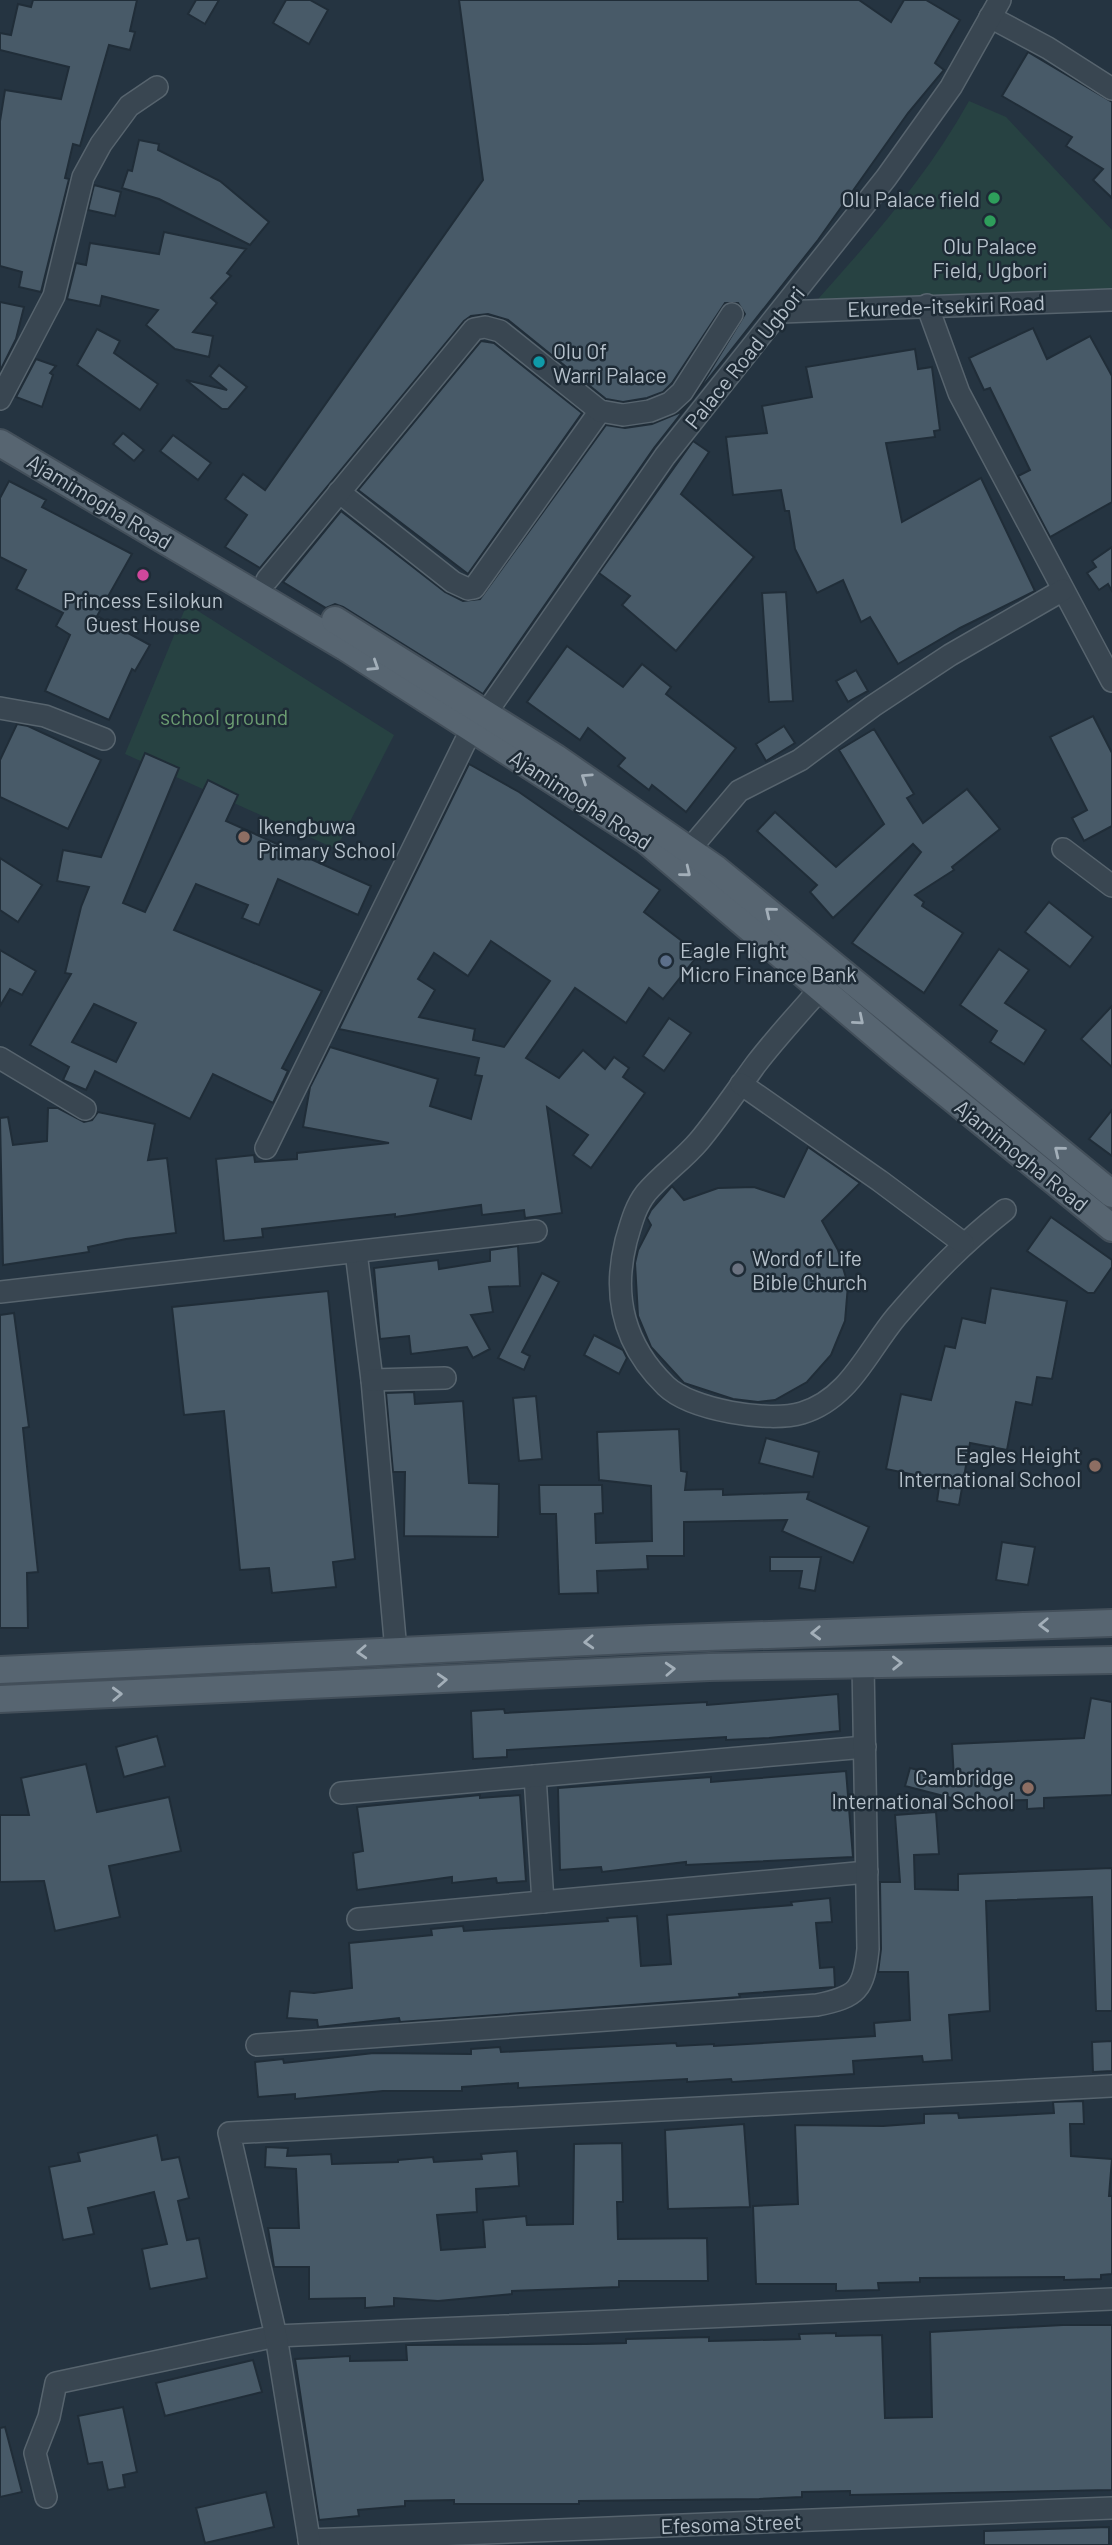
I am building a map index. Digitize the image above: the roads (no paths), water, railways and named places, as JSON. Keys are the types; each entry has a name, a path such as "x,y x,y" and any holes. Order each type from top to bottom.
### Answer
{"main road":[{"name":"Ajamimogha Road","path":"0,423 267,580 479,722 527,762 647,841 1112,1228"},
{"name":"Ajamimogha Road","path":"0,443 345,647 479,722 689,850 822,954 1112,1194"},
{"path":"0,1670 396,1651 1112,1623"},
{"path":"0,1699 709,1667 1112,1660"},
{"path":"79,1666 85,1695"}],"street":[{"path":"995,8 1048,48 1112,89"},
{"name":"Palace Road Ugbori","path":"266,1148 479,722 665,456 886,178 951,87 995,8"},
{"path":"0,399 54,296 69,227 89,166 100,144 129,106 157,87"},
{"name":"Ekurede-itsekiri Road","path":"781,312 1112,300"},
{"path":"927,305 959,393 1112,681"},
{"path":"267,580 474,330 485,327 500,331 600,411 623,415 650,411 670,403 682,392 732,314"},
{"path":"339,492 453,582 468,589 474,588 600,411"},
{"path":"689,850 739,792 800,760 873,706 950,655 1063,590"},
{"path":"0,708 46,716 104,739"},
{"path":"1063,849 1112,886"},
{"path":"821,988 741,1084 699,1142 646,1194 633,1216 622,1258 618,1296 630,1336 648,1369 673,1392 711,1409 756,1415 801,1414 837,1395 894,1320 963,1243 1005,1210"},
{"path":"0,1058 85,1109"},
{"path":"741,1084 963,1243"},
{"path":"0,1292 536,1231"},
{"path":"356,1252 372,1380 396,1651"},
{"path":"372,1380 445,1378"},
{"path":"257,2045 817,2005 846,2000 866,1977 863,1664"},
{"path":"341,1793 864,1747"},
{"path":"535,1776 543,1902"},
{"path":"358,1919 867,1872"},
{"path":"309,2542 276,2336 229,2133 1112,2086"},
{"path":"46,2497 35,2452 49,2417 56,2383 276,2336 1112,2299"},
{"name":"Efesoma Street","path":"309,2542 1112,2508"}],"place":[{"name":"Olu Palace field","path":"994,198"},
{"name":"Olu Palace Field, Ugbori","path":"990,221"},
{"name":"Olu Of Warri Palace","path":"539,362"},
{"name":"Princess Esilokun Guest House","path":"143,575"},
{"name":"Ikengbuwa Primary School","path":"244,837"},
{"name":"Eagle Flight Micro Finance Bank","path":"666,961"},
{"name":"Word of Life Bible Church","path":"738,1269"},
{"name":"Eagles Height International School","path":"1095,1466"},
{"name":"Cambridge International School","path":"1028,1788"}],"park label":[{"name":"school ground","path":"224,716"}]}
